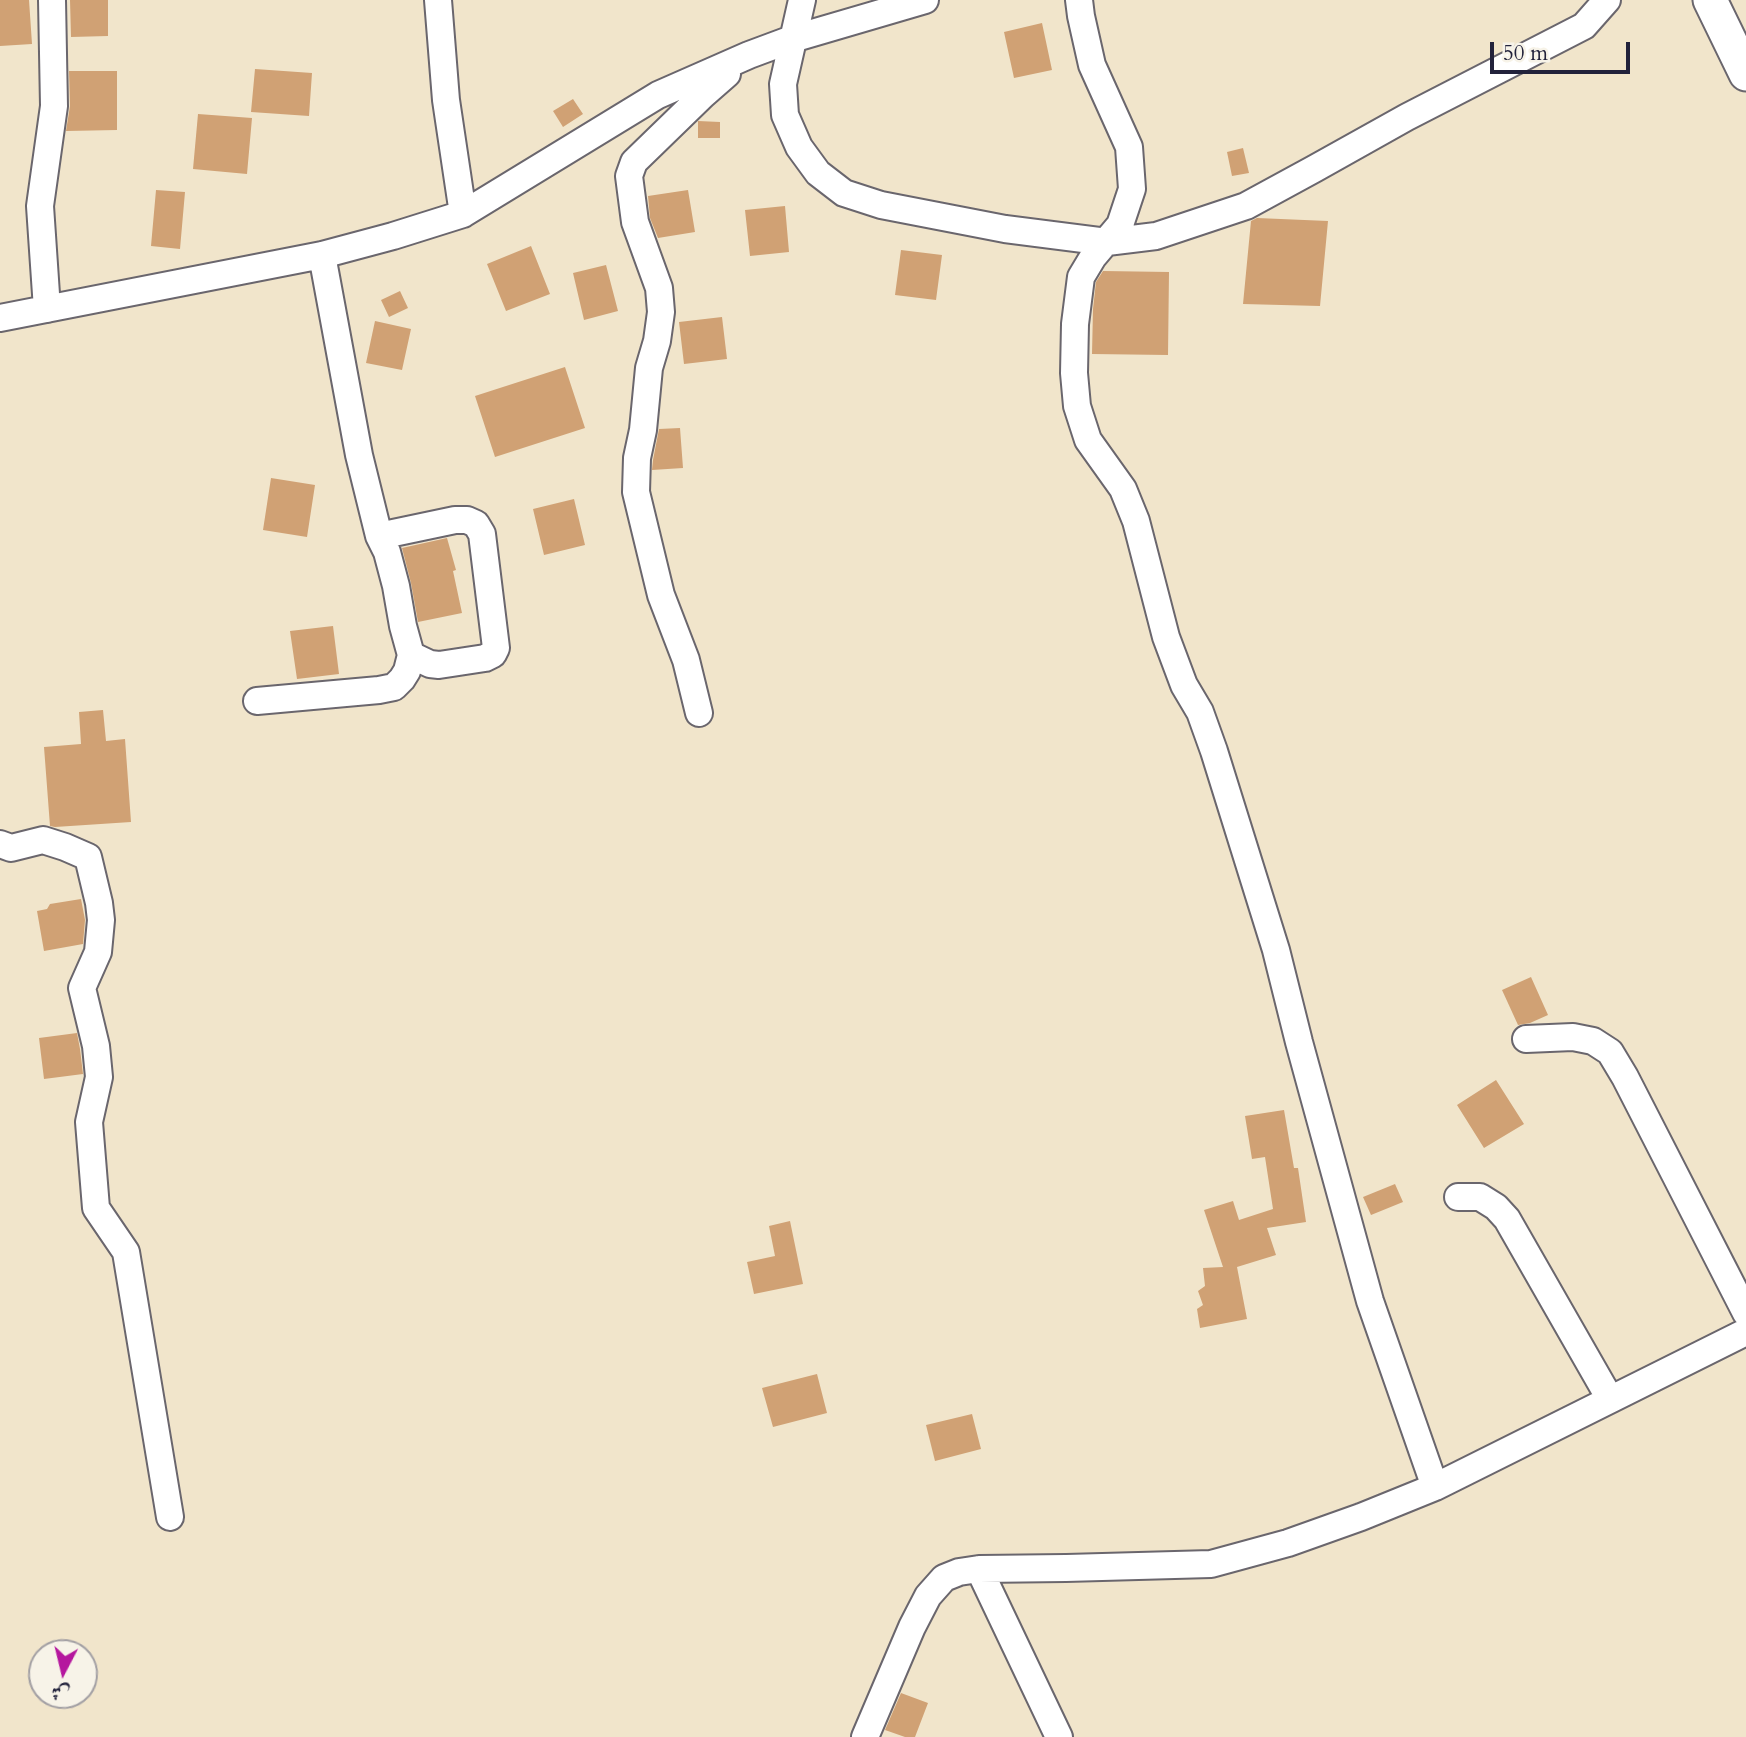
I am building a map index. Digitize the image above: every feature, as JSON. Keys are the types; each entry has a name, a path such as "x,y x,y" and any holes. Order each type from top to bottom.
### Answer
{"main road":[{"path":"1710,0 1746,74"}],"street":[{"path":"47,309 40,206 54,106 52,0"},
{"path":"438,0 446,100 463,214"},
{"path":"802,0 783,84 785,115 799,147 818,173 844,193 881,205 1005,229 1107,242 1157,236 1247,206 1407,117 1584,26 1608,0"},
{"path":"0,318 322,255 463,214 658,95 792,39 925,0"},
{"path":"1079,0 1092,65 1129,147 1132,189 1120,225 1093,257 1081,277 1075,336 1077,406 1088,440 1123,489 1136,521 1166,637 1184,685 1200,712 1214,751 1276,950 1370,1301 1435,1487"},
{"path":"699,713 686,660 661,596 636,492 637,458 643,430 649,368 657,341 661,312 659,288 635,222 629,176 634,162 657,139 750,55"},
{"path":"257,701 394,687 407,671 411,655 387,552 379,536 359,455 322,255"},
{"path":"379,536 455,520 467,520 476,524 482,534 496,648 493,654 485,658 439,665 411,655"},
{"path":"0,844 11,848 43,840 88,858 101,920 98,952 82,988 96,1046 99,1077 89,1122 96,1208 126,1252 170,1517"},
{"path":"1526,1039 1573,1037 1593,1041 1610,1052 1746,1313"},
{"path":"1458,1197 1480,1197 1496,1207 1507,1219 1610,1399"},
{"path":"865,1737 912,1627 928,1596 944,1578 979,1569 1211,1564 1288,1543 1435,1487 1746,1332"},
{"path":"979,1569 1059,1737"}],"building":[{"path":"0,0 29,0 32,44 0,46"},
{"path":"70,0 108,0 108,36 71,37"},
{"path":"1042,23 1052,70 1014,78 1004,32"},
{"path":"255,69 312,73 309,116 251,112"},
{"path":"69,71 117,71 117,130 66,131 70,106"},
{"path":"573,99 583,114 563,127 553,111"},
{"path":"198,114 252,118 247,174 193,169"},
{"path":"698,121 720,122 720,138 698,138"},
{"path":"1243,148 1249,173 1232,176 1227,152"},
{"path":"156,190 185,192 180,249 151,246"},
{"path":"688,190 695,232 658,238 650,218 648,196"},
{"path":"785,206 789,252 750,256 745,210"},
{"path":"1257,218 1328,221 1320,306 1243,304 1251,221"},
{"path":"531,246 550,294 506,311 487,264"},
{"path":"901,250 942,255 936,300 895,295"},
{"path":"606,265 618,311 584,320 573,273"},
{"path":"1103,271 1169,272 1168,355 1092,354 1096,282"},
{"path":"400,291 408,308 389,317 381,300"},
{"path":"722,317 727,359 684,364 679,322"},
{"path":"375,321 411,329 402,370 366,363"},
{"path":"565,367 585,428 495,457 475,396"},
{"path":"680,428 683,468 652,470 659,429"},
{"path":"271,478 315,485 307,537 263,530"},
{"path":"574,499 585,545 544,555 533,509"},
{"path":"447,538 456,570 453,571 462,613 418,622 402,548"},
{"path":"333,626 339,674 297,679 290,631"},
{"path":"103,710 106,741 125,739 131,822 50,826 44,747 81,744 79,712"},
{"path":"81,899 85,920 83,944 44,951 37,911 47,909 50,904"},
{"path":"1531,977 1548,1015 1518,1025 1502,990"},
{"path":"77,1033 83,1074 44,1079 39,1038"},
{"path":"1496,1080 1524,1124 1484,1148 1457,1105"},
{"path":"1284,1110 1294,1168 1298,1168 1306,1222 1267,1228 1276,1255 1237,1267 1247,1319 1200,1328 1197,1309 1203,1305 1198,1291 1205,1286 1203,1268 1223,1267 1204,1210 1233,1201 1239,1220 1273,1209 1265,1157 1252,1159 1245,1116"},
{"path":"1395,1184 1403,1202 1371,1215 1363,1197"},
{"path":"790,1221 803,1284 754,1294 747,1262 775,1256 769,1226"},
{"path":"817,1374 827,1413 773,1427 762,1388"},
{"path":"972,1414 981,1449 935,1461 926,1425"},
{"path":"901,1693 928,1703 915,1737 905,1737 885,1730"}]}
